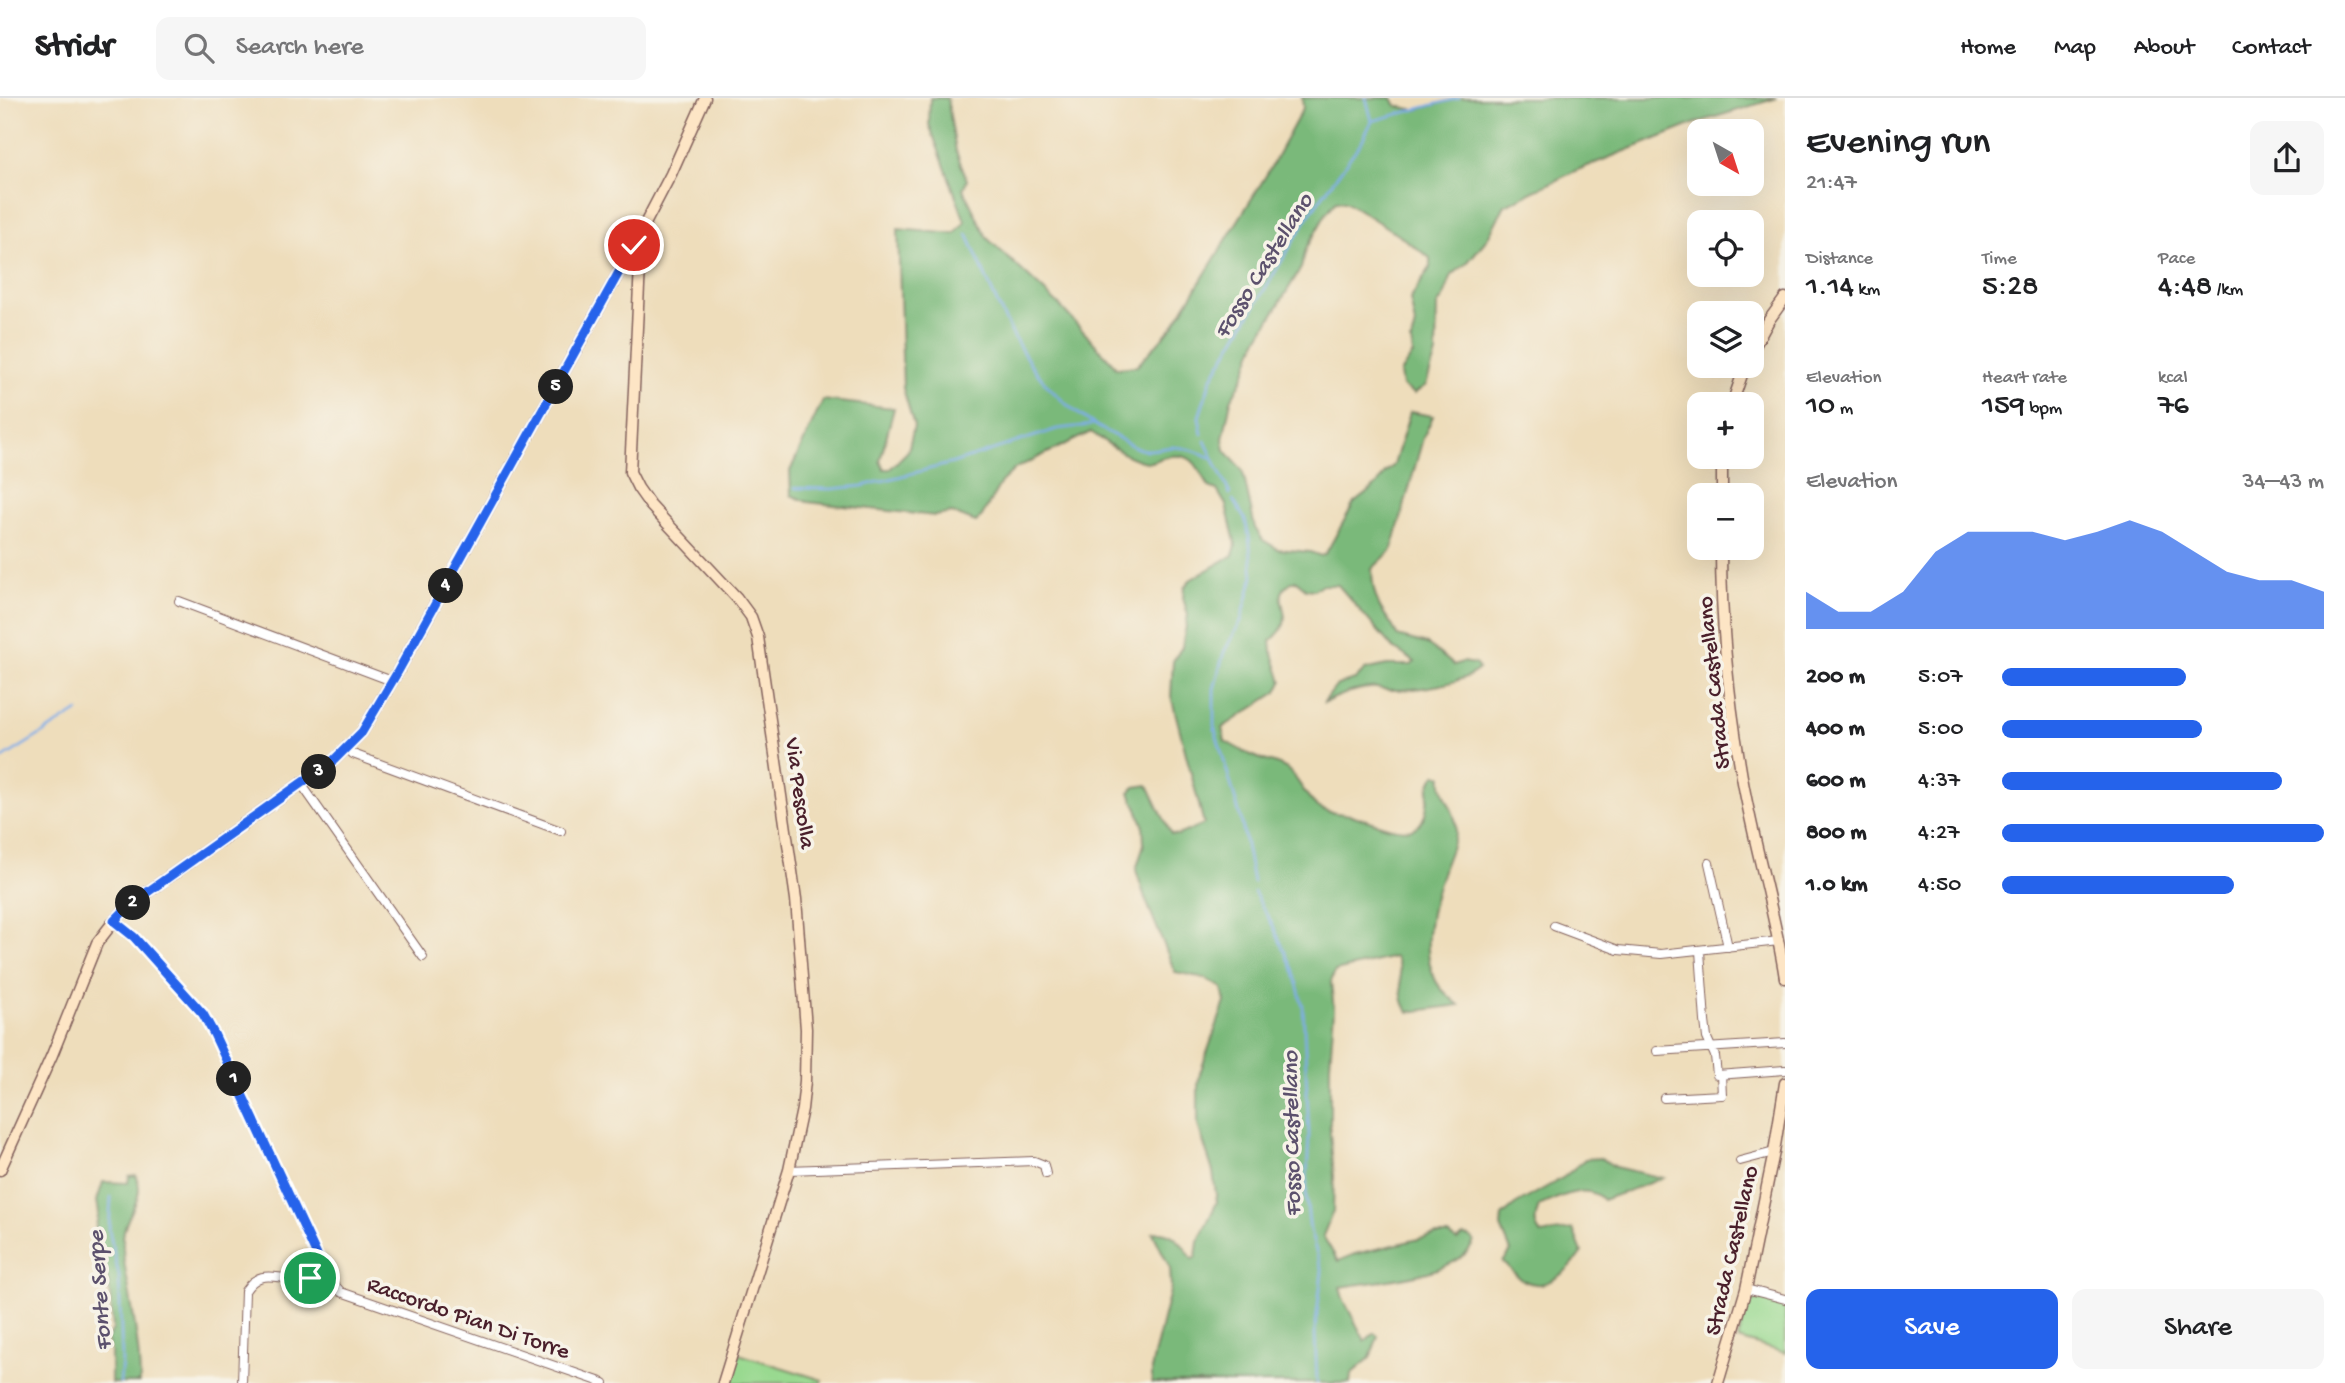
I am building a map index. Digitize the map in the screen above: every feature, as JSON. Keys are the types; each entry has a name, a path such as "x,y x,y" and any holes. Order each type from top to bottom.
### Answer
{"street":[{"path":"0,1170 52,1055 97,943 114,921 132,903 267,806 302,785 347,749 362,732 634,245 671,174 705,98"},
{"name":"Via Pescolla","path":"634,245 640,265 630,472 650,505 746,609 758,637 796,899 806,1029 802,1109 789,1170 723,1383"},
{"path":"1764,329 1785,298"},
{"name":"Strada Castellano","path":"1722,560 1725,641 1740,766 1785,978"},
{"path":"179,601 392,681"},
{"path":"347,749 365,759 561,831"},
{"path":"302,785 424,957"},
{"path":"1709,863 1728,947"},
{"name":"Raccordo Pian Di Torre","path":"114,921 134,937 203,1014 324,1273 341,1292 604,1383"},
{"path":"1554,926 1618,950 1661,954 1779,941"},
{"path":"1700,951 1707,1038 1715,1056 1717,1075 1785,1070"},
{"path":"1657,1051 1785,1043"},
{"path":"1664,1098 1723,1094 1721,1074"},
{"name":"Strada Castellano","path":"1718,1383 1746,1289 1785,1090"},
{"path":"1740,1161 1774,1152"},
{"path":"789,1170 1034,1161 1044,1165 1046,1174"},
{"path":"242,1383 246,1291 250,1283 268,1276 293,1279 310,1278 324,1273"},
{"path":"1746,1289 1785,1298"}],"green space":[{"path":"930,98 947,98 956,151 967,180 963,189 987,238 1059,305 1117,368 1137,366 1173,326 1270,169 1303,108 1302,98 1392,98 1396,106 1416,110 1459,98 1777,98 1709,119 1687,119 1687,127 1575,171 1505,205 1487,239 1467,263 1452,275 1437,306 1436,354 1426,385 1414,394 1402,386 1400,373 1413,354 1411,341 1415,325 1410,299 1430,268 1430,258 1345,201 1336,201 1306,249 1301,268 1256,342 1243,378 1231,400 1223,439 1225,450 1242,470 1255,528 1263,540 1278,549 1310,552 1321,556 1326,553 1354,503 1377,485 1394,465 1410,412 1433,416 1423,438 1392,550 1372,569 1374,587 1379,605 1397,636 1427,644 1454,665 1462,662 1475,664 1479,669 1461,679 1438,686 1401,690 1364,689 1323,703 1337,685 1355,680 1365,670 1387,665 1411,665 1415,662 1392,647 1338,585 1321,585 1314,590 1306,589 1295,580 1281,596 1285,620 1282,629 1271,641 1282,682 1277,692 1222,728 1225,741 1288,770 1314,804 1322,810 1398,829 1414,828 1424,818 1430,786 1436,774 1442,776 1443,790 1456,821 1454,838 1431,911 1428,955 1436,981 1459,1005 1409,1012 1403,1000 1400,970 1395,957 1335,971 1331,982 1334,1010 1330,1065 1333,1211 1323,1236 1338,1261 1355,1254 1436,1235 1449,1235 1457,1241 1463,1236 1470,1237 1474,1241 1466,1253 1453,1263 1435,1270 1340,1287 1343,1299 1365,1341 1374,1333 1378,1336 1370,1358 1351,1374 1350,1383 1152,1383 1152,1364 1171,1287 1170,1268 1153,1233 1171,1235 1181,1243 1192,1259 1196,1257 1198,1242 1217,1202 1213,1172 1198,1125 1198,1086 1225,1002 1222,988 1204,978 1175,972 1136,870 1144,844 1143,824 1130,792 1135,787 1148,785 1171,834 1178,835 1204,824 1171,696 1173,661 1182,647 1188,615 1183,598 1184,588 1190,580 1233,555 1236,546 1226,505 1217,490 1209,487 1197,466 1188,458 1174,456 1151,462 1134,459 1091,432 1016,468 1001,482 976,522 952,513 935,516 807,502 791,495 790,471 823,400 894,408 880,461 884,469 890,469 908,451 914,426 903,388 898,229 955,234 965,221 929,124"},
{"path":"1601,1158 1615,1167 1663,1178 1603,1200 1589,1192 1580,1192 1539,1206 1536,1221 1541,1234 1573,1229 1582,1252 1572,1265 1550,1281 1533,1284 1522,1280 1503,1262 1511,1251 1501,1227 1502,1216 1515,1205 1564,1177 1585,1159"},
{"path":"136,1175 139,1183 138,1197 126,1224 123,1248 137,1342 140,1383 111,1383 111,1351 107,1339 113,1329 109,1285 95,1230 99,1212 97,1201 103,1182 128,1183 129,1176"},
{"path":"1761,1299 1785,1305 1785,1353 1738,1339 1748,1303"},
{"path":"739,1354 822,1380 821,1383 731,1383"}],"waterway":[{"name":"Fosso Castellano","path":"1202,434 1199,417 1211,379 1311,212 1362,141 1372,121 1366,98"},
{"name":"Fosso Castellano","path":"1372,121 1459,98"},
{"name":"Fosso Castellano","path":"967,234 1006,322 1037,373 1057,396 1081,416 1136,448 1183,448 1213,459"},
{"name":"Fosso Castellano","path":"795,488 862,486 953,463 1057,429 1091,425"},
{"name":"Fosso Castellano","path":"1205,441 1230,494"},
{"name":"Fosso Castellano","path":"1233,500 1245,519 1253,577 1241,621 1224,652 1214,689 1214,726 1241,819 1253,882"},
{"path":"0,760 78,711"},
{"name":"Fosso Castellano","path":"1254,892 1293,969 1303,1006 1309,1135 1306,1197 1310,1231 1322,1271 1315,1332 1317,1383"},
{"name":"Fonte Serpe","path":"111,1197 109,1230 119,1276 122,1360 120,1383"}],"route":[{"path":"310,1278 324,1273 320,1262 214,1034 203,1014 134,937 114,921 132,903 267,806 302,785 347,749 362,732 521,452 634,245"}]}
